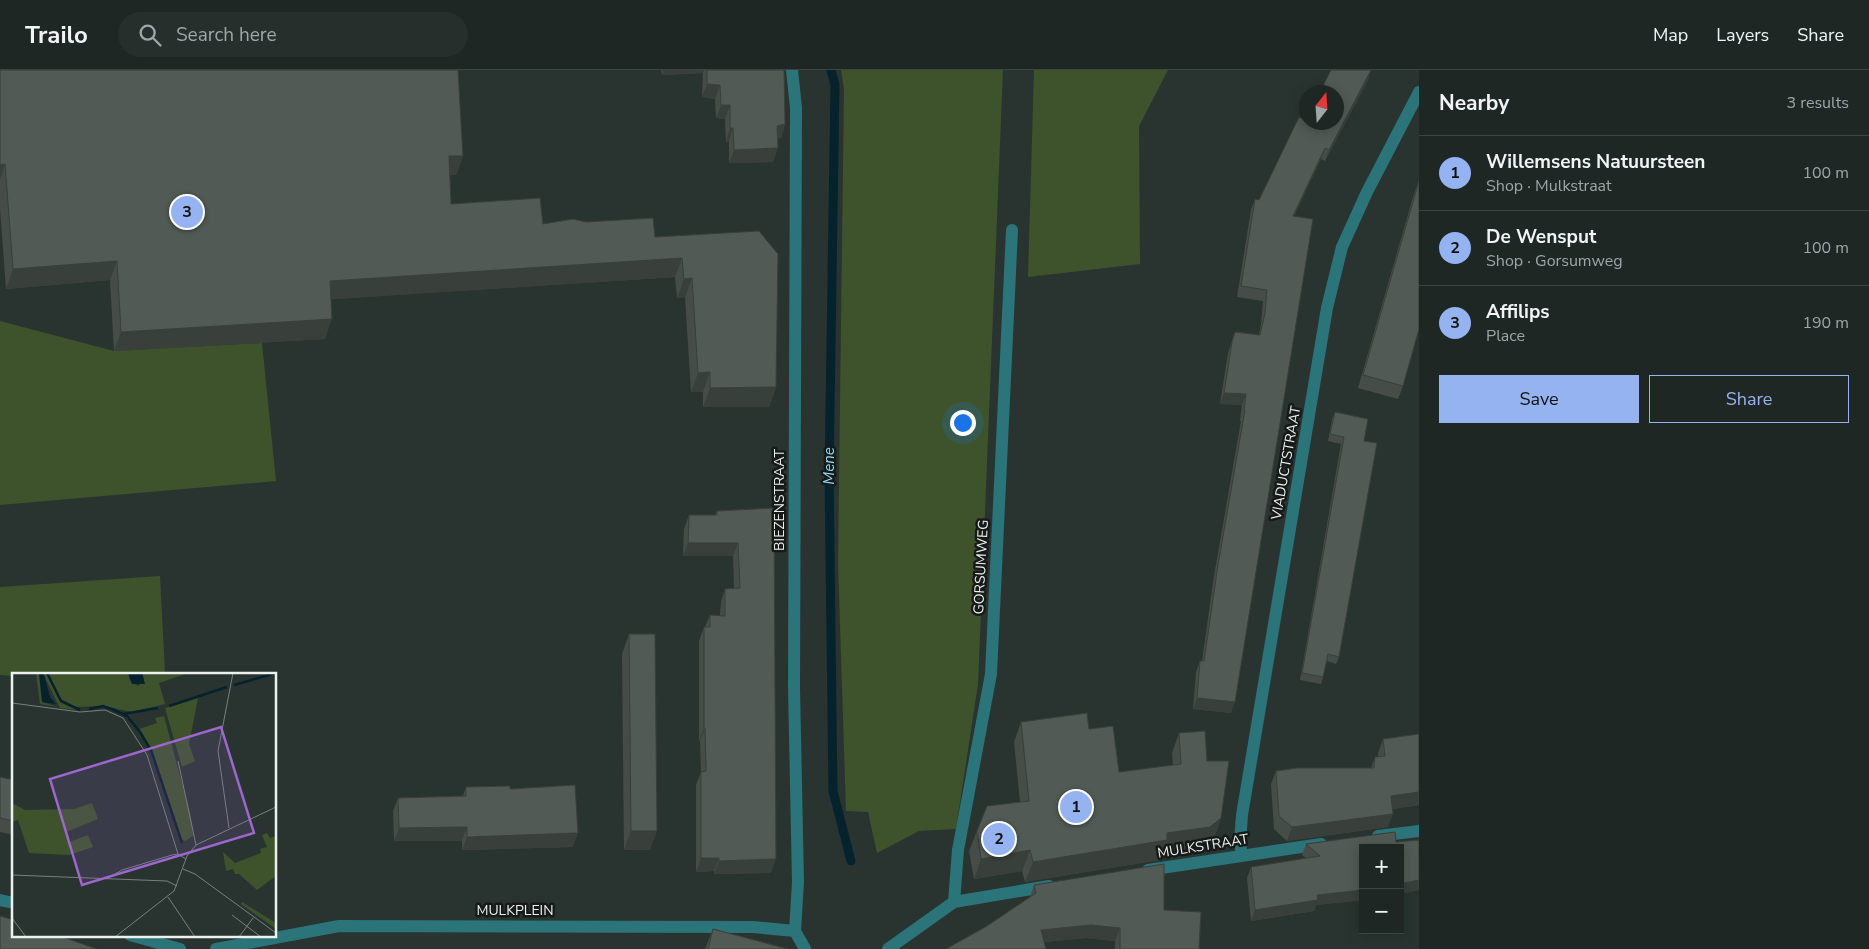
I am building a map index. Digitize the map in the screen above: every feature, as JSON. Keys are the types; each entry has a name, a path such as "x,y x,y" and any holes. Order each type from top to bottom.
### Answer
{"street":[{"name":"BIEZENSTRAAT","path":"792,70 796,108 794,687 798,882 796,931"},
{"name":"VIADUCTSTRAAT","path":"1242,855 1240,843 1242,815 1327,308 1342,247 1367,192 1419,92"},
{"name":"GORSUMWEG","path":"954,902 958,850 992,674 1012,230"},
{"path":"1370,838 1419,831"},
{"name":"MULKSTRAAT","path":"1139,871 1331,843"},
{"path":"888,949 954,902 1064,883"},
{"name":"MULKPLEIN","path":"216,949 339,926 743,927 796,931"},
{"path":"796,931 805,949"},
{"path":"134,936 180,949"}],"green space":[{"path":"841,70 1003,70 978,684 956,829 919,831 877,853 868,812 846,811 838,561 844,89"},
{"path":"1034,70 1168,70 1139,126 1140,264 1028,277"},
{"path":"0,321 114,351 262,343 276,481 0,505"},
{"path":"160,576 165,673 12,673 12,676 0,675 0,587"}],"building":[{"path":"0,70 458,70 463,156 449,156 451,204 540,198 543,224 573,219 586,222 653,218 655,237 759,231 778,254 776,387 710,388 710,372 698,373 692,278 684,279 682,258 330,281 332,319 121,332 117,261 13,269 5,164 0,165"},
{"path":"707,70 784,70 785,124 777,126 778,148 734,150 733,128 730,128 730,105 721,105 720,85 707,84"},
{"path":"1331,70 1371,70 1344,121 1344,85 1324,85"},
{"path":"1299,117 1299,130 1340,130 1329,150 1325,148 1293,216 1313,219 1235,702 1197,698 1200,661 1204,661 1218,565 1245,410 1246,394 1224,393 1232,342 1235,332 1260,335 1265,313 1267,290 1241,286 1255,199 1259,200"},
{"path":"1419,181 1419,329 1403,386 1363,375"},
{"path":"1335,412 1368,419 1364,441 1377,443 1339,657 1328,654 1323,677 1302,673 1344,437 1330,434"},
{"path":"774,508 776,859 719,861 719,858 701,858 701,772 706,771 704,627 710,627 710,615 725,616 725,589 740,588 738,543 688,543 689,515 717,515 717,511"},
{"path":"629,634 655,634 657,831 631,831"},
{"path":"1087,713 1089,729 1113,726 1119,772 1181,764 1179,733 1205,731 1207,761 1229,761 1221,818 1210,827 1167,833 1167,840 1033,862 1030,850 981,859 977,831 987,806 1029,801 1021,722"},
{"path":"1419,734 1419,792 1391,796 1393,814 1292,827 1279,816 1276,771 1297,768 1374,768 1375,757 1385,756 1383,739"},
{"path":"0,777 12,780 12,821 0,818"},
{"path":"575,785 578,833 467,837 467,827 399,828 398,798 466,796 466,787 510,786 510,789"},
{"path":"1395,832 1396,842 1419,840 1419,880 1404,883 1404,844 1359,844 1359,890 1317,895 1318,900 1255,910 1251,867 1320,856 1306,844"},
{"path":"1164,864 1164,910 1201,912 1199,949 1120,949 1120,928 1091,925 1041,930 1046,949 946,949 987,926 1036,893 1034,885"},
{"path":"0,916 12,919 12,936 60,936 97,949 0,949"},
{"path":"713,929 788,949 708,949"}],"waterway":[{"name":"Mene","path":"831,70 835,85 829,474 833,791 851,861"}],"place":[{"name":"Affilips","path":"187,212"},
{"name":"Willemsens Natuursteen","path":"1076,807"},
{"name":"De Wensput","path":"999,839"}]}
